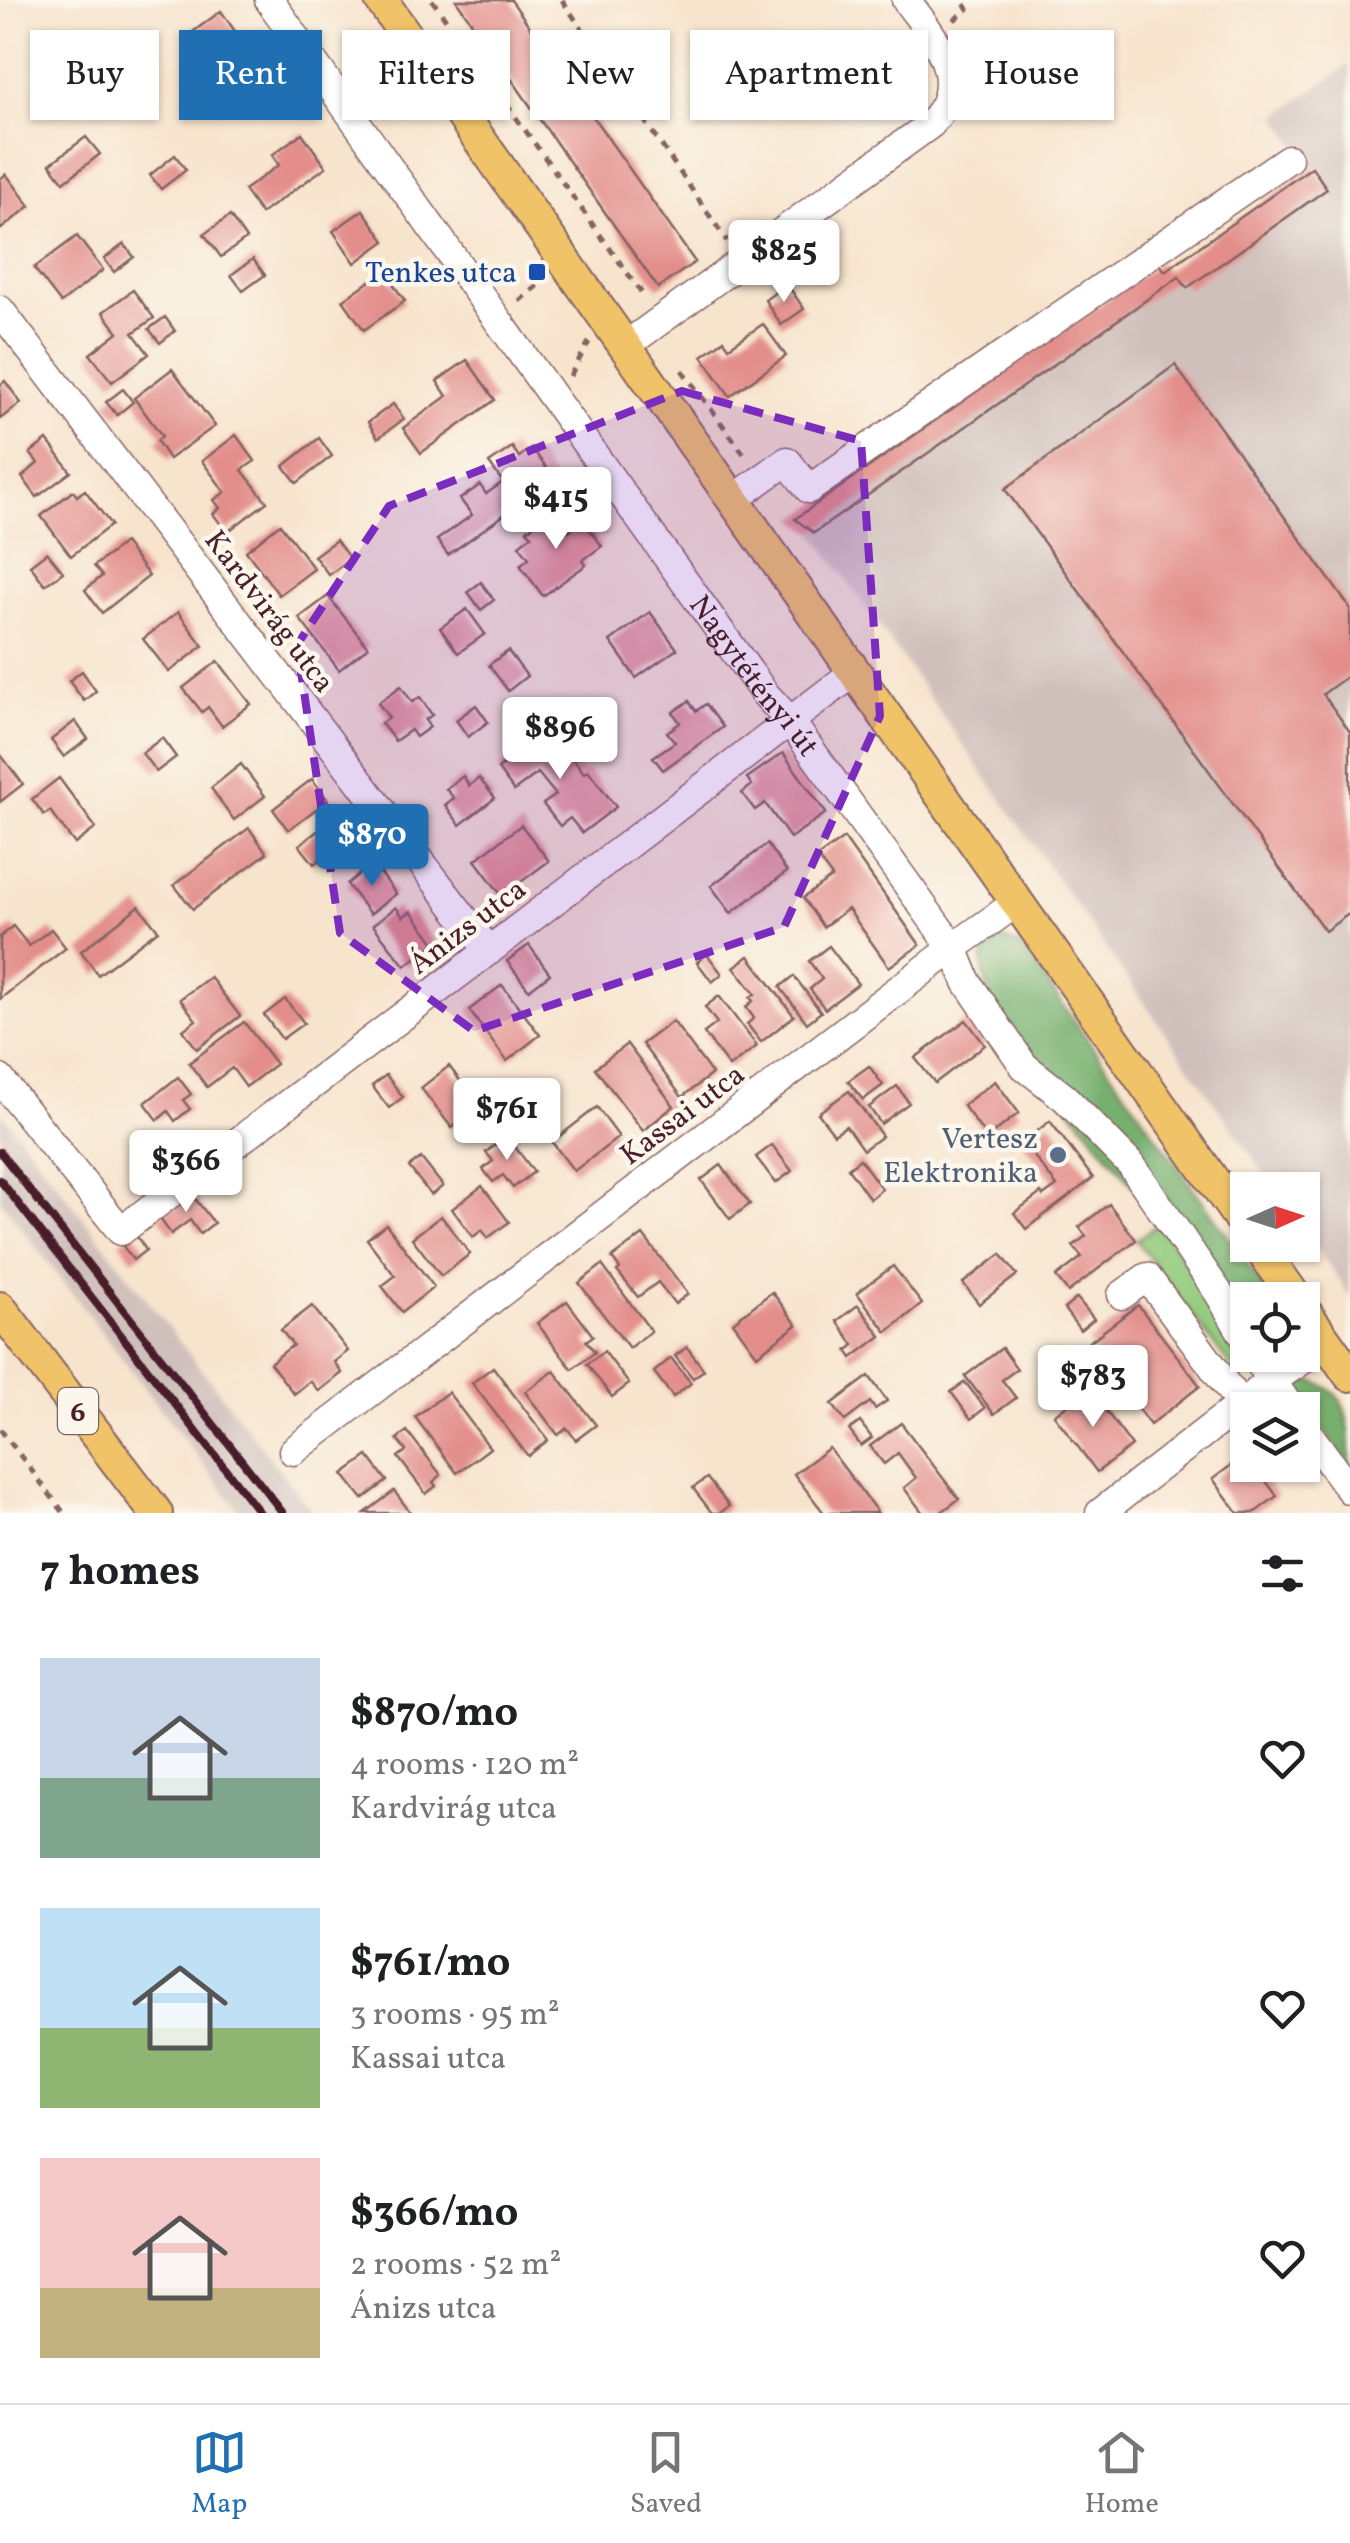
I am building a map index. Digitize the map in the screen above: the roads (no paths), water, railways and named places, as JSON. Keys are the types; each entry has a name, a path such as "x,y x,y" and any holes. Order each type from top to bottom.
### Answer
{"main road":[{"path":"380,0 1230,1205"},
{"name":"6","path":"0,1308 156,1513"},
{"path":"1320,1333 1350,1375"}],"street":[{"name":"Nagytétényi út","path":"269,0 764,694 790,721 954,948 967,982 1024,1066 1064,1098 1132,1166 1230,1312"},
{"path":"625,346 930,124 945,104 949,82 945,58 906,0"},
{"path":"734,499 788,460 809,489 1288,159"},
{"name":"Kardvirág utca","path":"0,310 489,951"},
{"name":"Ánizs utca","path":"0,1079 120,1231 853,673"},
{"name":"Kassai utca","path":"293,1451 1016,903"},
{"path":"1122,1295 1147,1277 1231,1392"},
{"path":"1259,1392 1328,1344"},
{"path":"1265,1372 1279,1392"},
{"path":"1100,1513 1230,1413"},
{"path":"1320,1449 1350,1490"}],"railway":[{"path":"0,1152 283,1513"},
{"path":"0,1180 260,1513"}],"place":[{"name":"Tenkes utca","path":"537,272"},
{"name":"Vertesz Elektronika","path":"1058,1155"}]}
